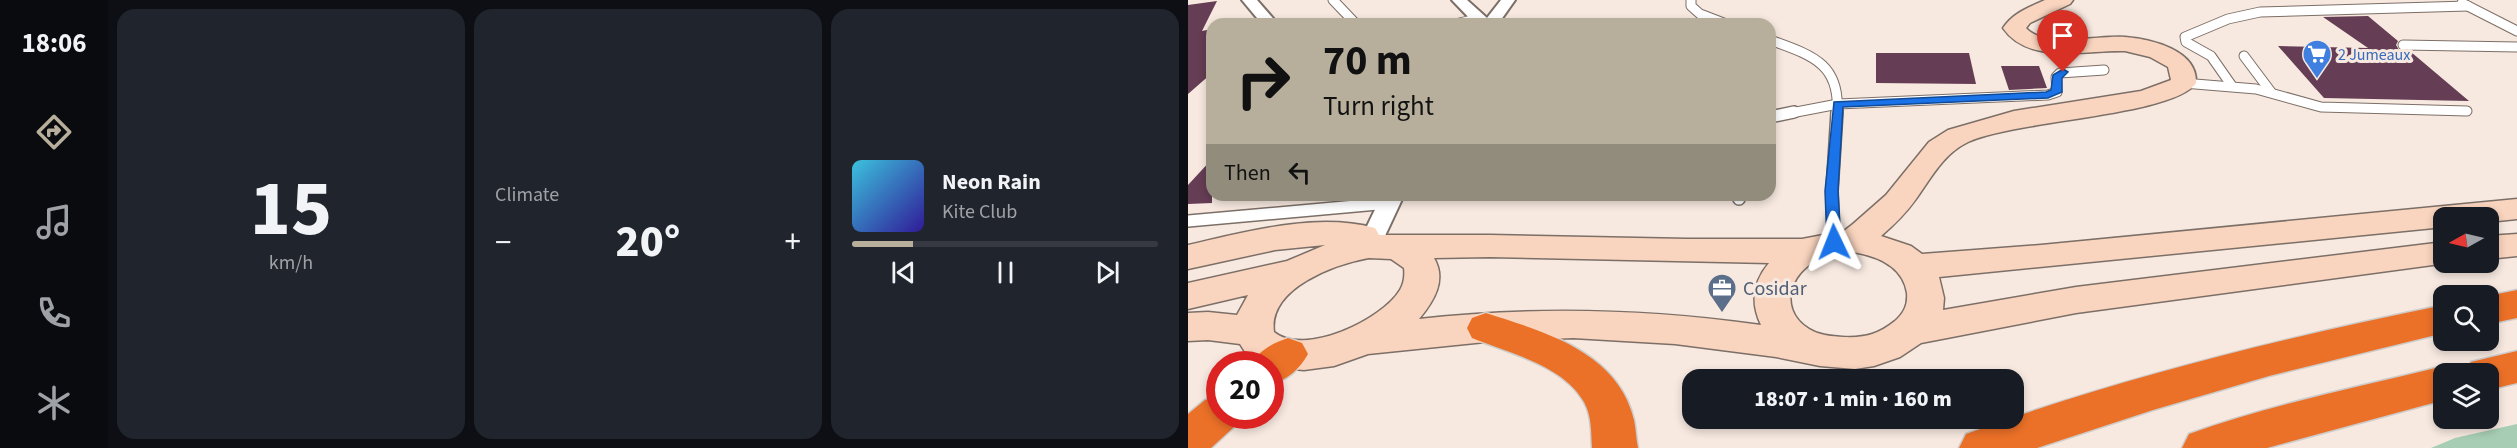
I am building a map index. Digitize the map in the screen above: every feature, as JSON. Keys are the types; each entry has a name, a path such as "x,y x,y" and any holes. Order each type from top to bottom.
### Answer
{"highway":[{"path":"2499,308 2517,304"},
{"path":"1982,448 2070,418 2259,363 2433,322"},
{"path":"1486,328 1561,358 1578,367 1593,379 1604,394 1611,411 1615,448"},
{"path":"2499,371 2517,367"},
{"path":"2205,448 2297,420 2433,386"},
{"path":"1188,441 1206,425"}],"main road":[{"path":"1810,347 1795,339 1783,328 1770,304 1770,292 1781,268 1879,221 1899,200 1923,165 1941,146 1958,136 1985,127 2146,98 2173,90 2183,83 2182,67 2175,60 2151,49 2124,44 2036,43 2016,33 2014,28 2017,22 2063,0"},
{"path":"1899,200 1906,260"},
{"path":"1906,260 2041,257 2517,209"},
{"path":"1188,257 1255,244 1316,236 1379,244 1512,245 1665,251 1830,245 1882,246 1906,260 1923,282 1926,300 1920,319 1912,330"},
{"path":"1269,351 1257,340 1254,319 1265,299 1283,281 1300,270 1335,254 1379,244 1408,252 1417,258 1423,267 1424,278 1420,290 1399,317 1362,340"},
{"path":"2499,246 2517,244"},
{"path":"1284,361 1318,354 1362,340 1537,324 1639,326 1739,336 1828,352 1865,352 1883,348 1912,330 2076,300 2433,255"},
{"path":"1188,296 1300,270"},
{"path":"1188,327 1208,326 1254,330"}],"street":[{"path":"1249,0 1265,18"},
{"path":"1459,0 1479,18"},
{"path":"1488,18 1508,0"},
{"path":"1379,244 1390,201"}],"lane":[{"path":"1333,0 1348,18"},
{"path":"1691,0 1691,6 1700,14 1710,18"},
{"path":"2453,0 2517,31"},
{"path":"2232,86 2214,60 2205,52 2186,42 2185,37 2228,19 2260,12 2468,6"},
{"path":"1776,42 1811,55 1824,63 1833,74 1838,90 1830,245"},
{"path":"2403,45 2517,47"},
{"path":"2244,56 2271,92"},
{"path":"1776,116 1838,104 2048,95 2057,92 2056,77 2060,73 2104,70"},
{"path":"2183,83 2232,86 2271,92 2321,107 2467,111"},
{"path":"1188,221 1373,201"}],"green space":[{"path":"2517,424 2517,448 2431,448 2455,438"}],"building":[{"path":"1217,1 1208,18 1206,18 1202,31 1206,30 1206,78 1188,94 1188,5"},
{"path":"2368,16 2398,41 2396,45 2399,50 2411,52 2469,101 2324,98 2278,46 2368,48 2323,17"},
{"path":"1876,53 1969,53 1976,84 1876,83"},
{"path":"2001,66 2039,66 2047,88 2009,90"},
{"path":"1206,166 1206,201 1212,201 1212,203 1188,204 1188,185"}],"place":[{"name":"2 Jumeaux","path":"2317,80"},
{"name":"Cosidar","path":"1722,314"}],"route":[{"path":"1834,242 1832,191 1838,104 2048,95 2057,92 2056,77 2063,72"}]}
